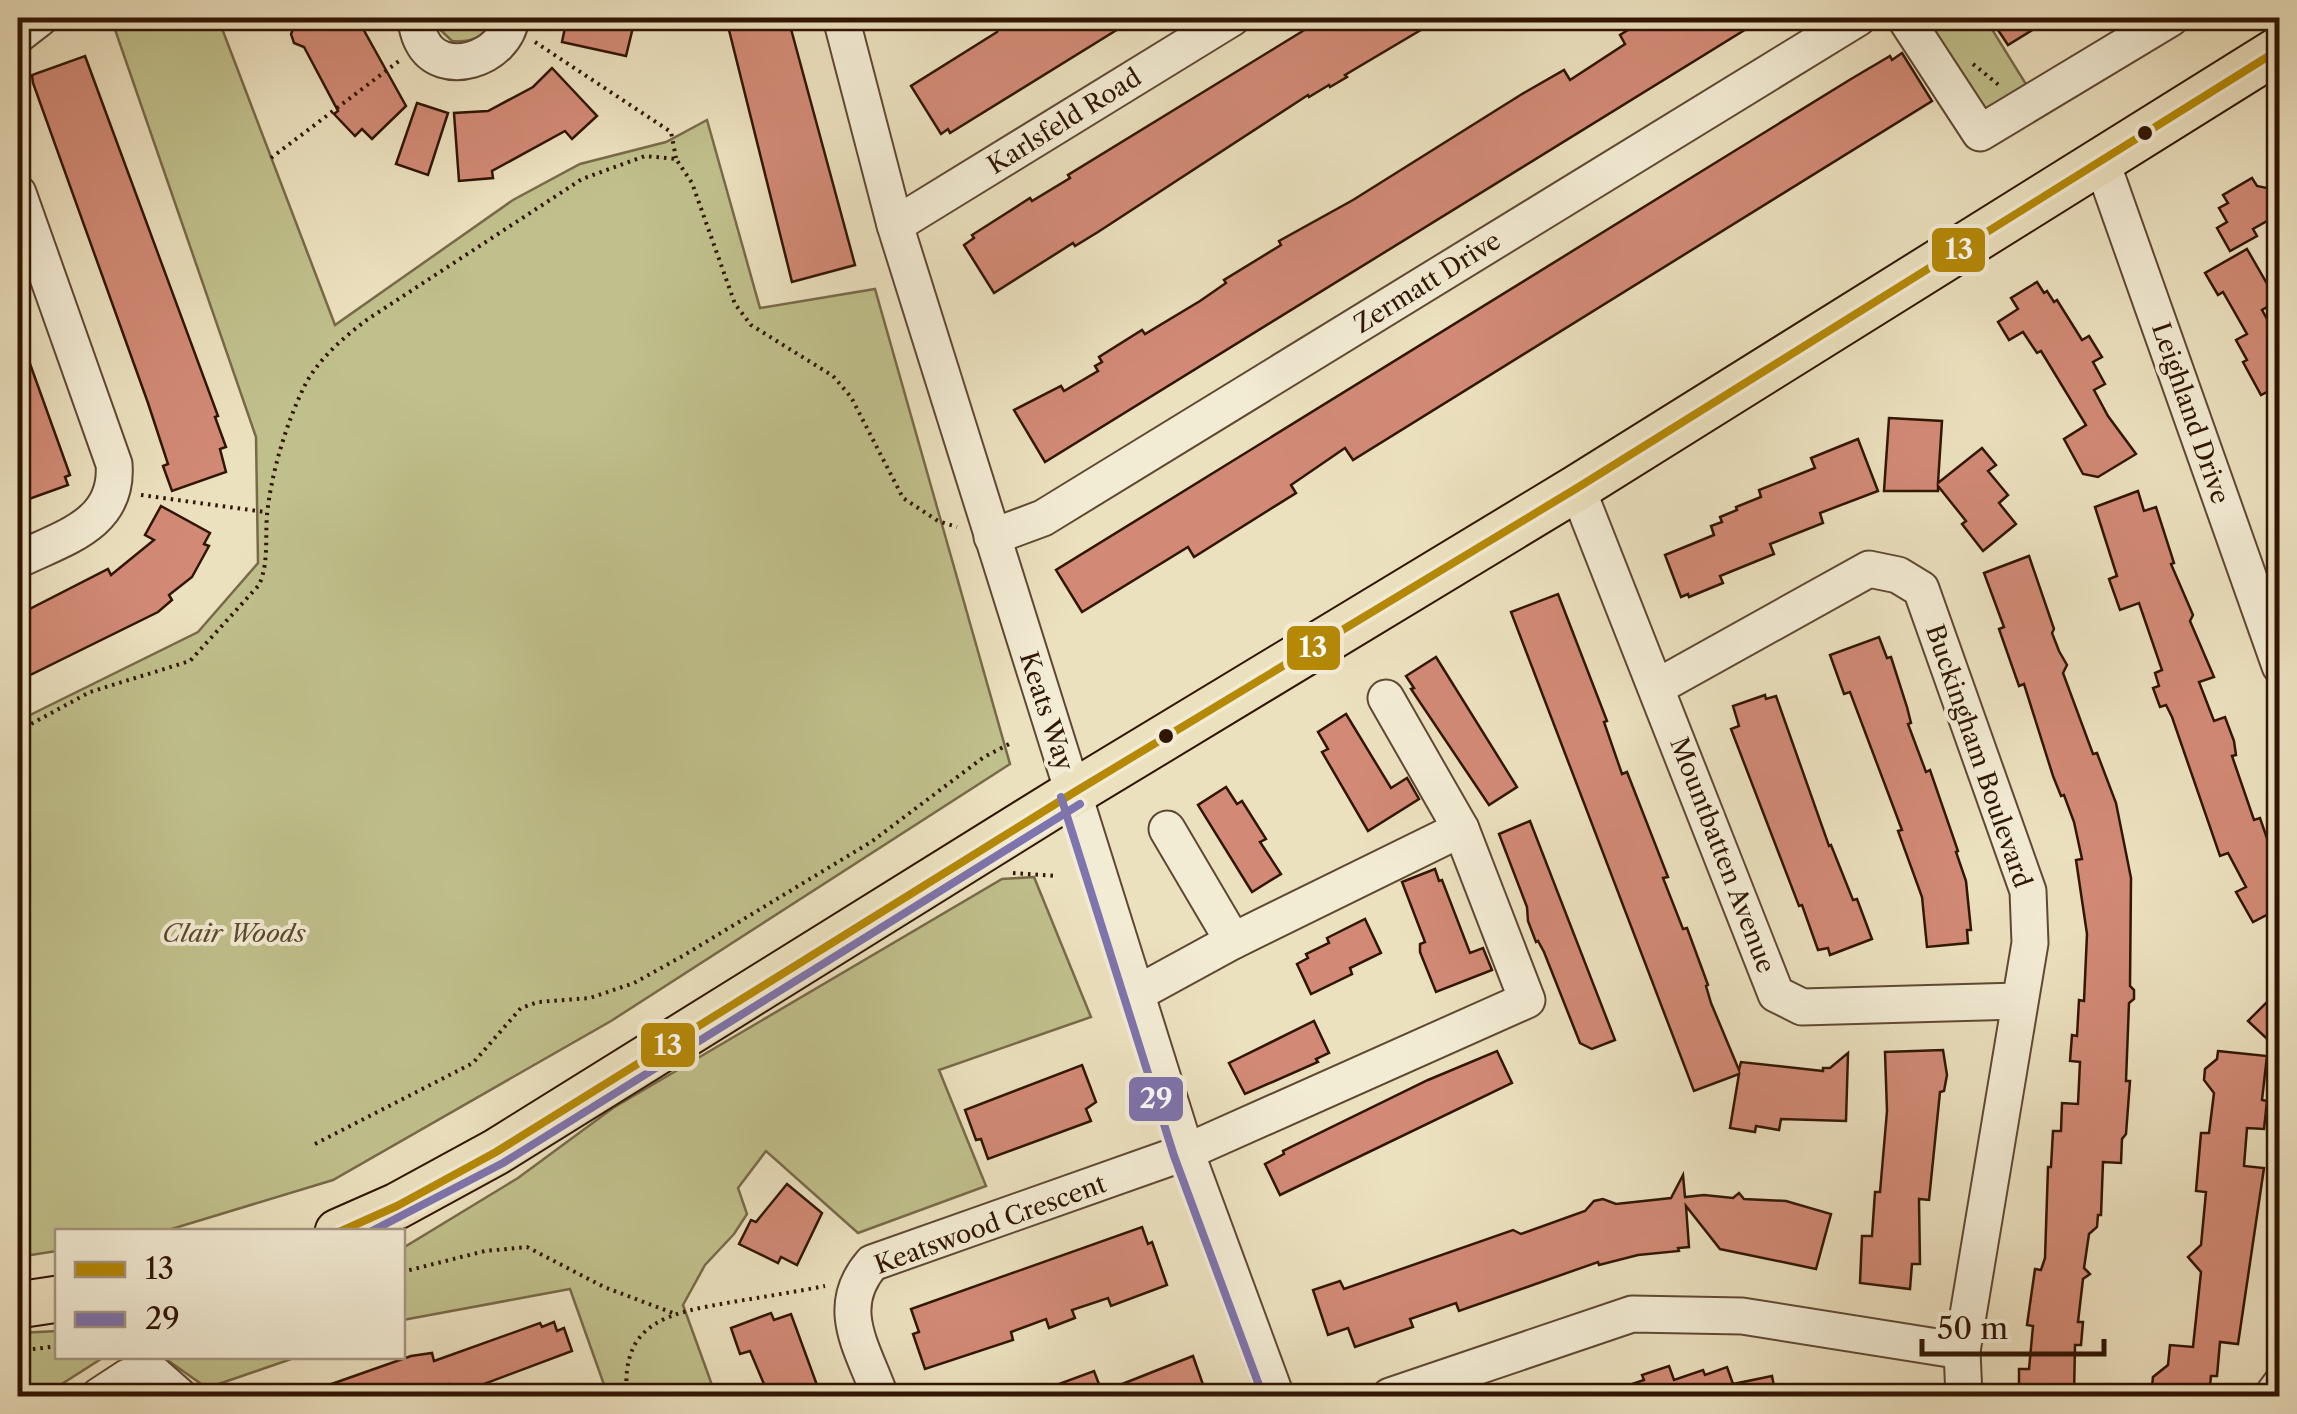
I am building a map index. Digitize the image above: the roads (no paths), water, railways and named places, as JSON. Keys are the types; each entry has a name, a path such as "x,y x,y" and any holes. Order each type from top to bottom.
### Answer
{"main road":[{"path":"345,1229 397,1206 496,1152 1073,793 1577,488 2280,49"},
{"path":"18,1304 55,1299"}],"street":[{"path":"18,34 40,18"},
{"name":"Keats Way","path":"841,18 895,225 1136,994 1186,1152 1276,1396"},
{"name":"Karlsfeld Road","path":"895,225 1232,18"},
{"name":"Zermatt Drive","path":"992,537 1044,518 1858,18"},
{"path":"1906,18 1980,132 2171,18"},
{"path":"419,30 446,58 474,60 496,49 510,21"},
{"name":"Leighland Drive","path":"2101,160 2280,666"},
{"path":"18,192 114,464 112,491 93,523 18,560"},
{"name":"Mountbatten Avenue","path":"1577,488 1776,994 1802,1008 2020,1001"},
{"name":"Buckingham Boulevard","path":"1657,686 1869,569 1898,575 1921,589 2028,891 2030,943 1962,1351 1964,1396"},
{"path":"1136,994 1461,829 1386,698"},
{"path":"1167,829 1233,942"},
{"name":"Keatswood Crescent","path":"880,1396 852,1318 851,1299 858,1279 872,1263 1186,1152 1528,1000 1461,829"},
{"path":"1390,1396 1473,1383 1632,1314 1742,1316 1962,1351"},
{"path":"99,1396 128,1377 154,1374 180,1396"},
{"path":"2272,1396 2280,1385"}],"park label":[{"name":"Clair Woods","path":"234,933"}]}
